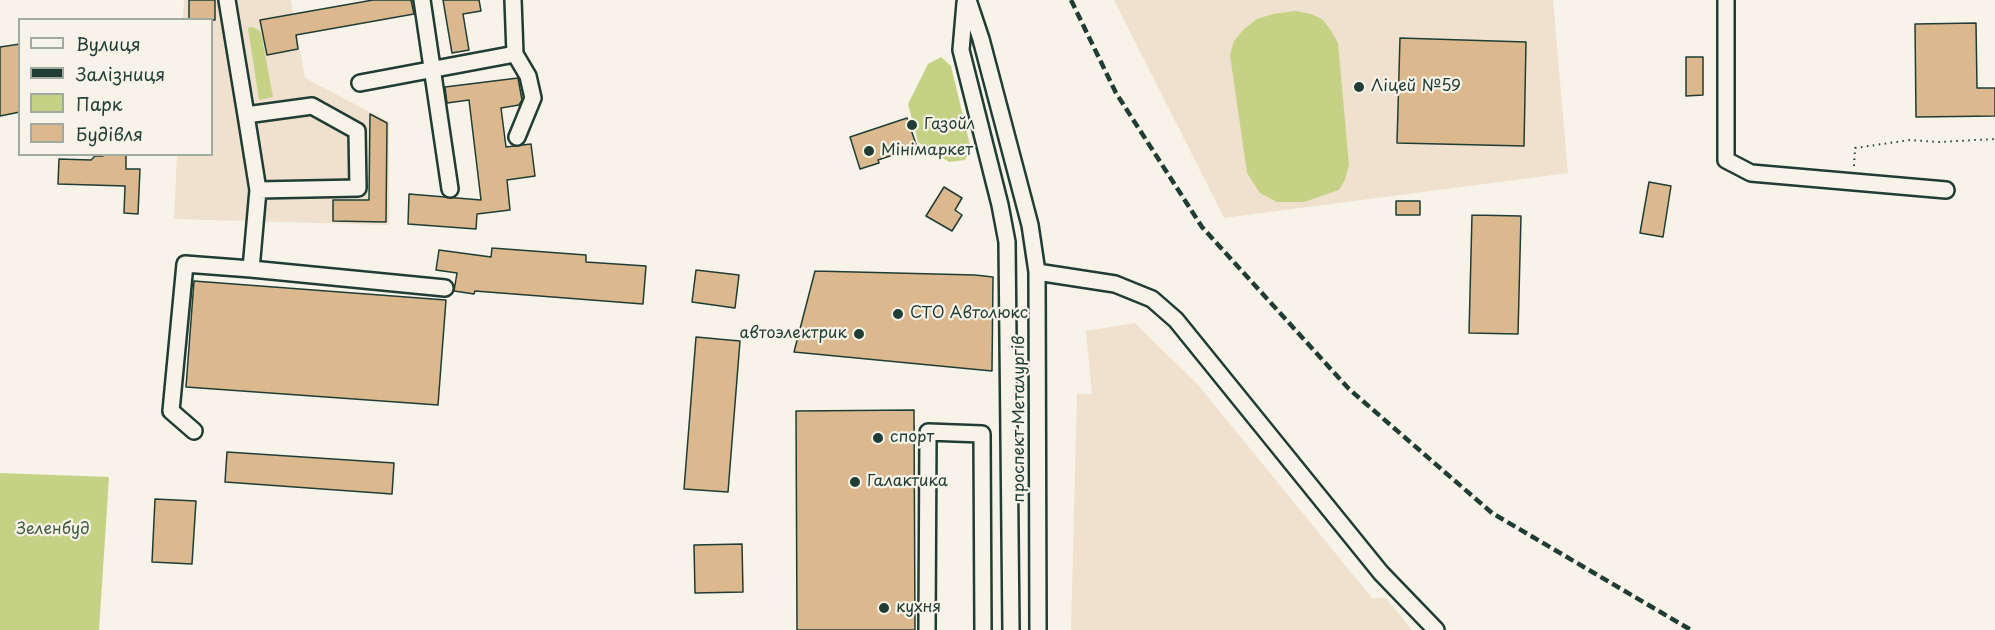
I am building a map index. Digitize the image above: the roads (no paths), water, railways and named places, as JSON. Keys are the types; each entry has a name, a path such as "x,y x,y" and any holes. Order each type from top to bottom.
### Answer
{"street":[{"path":"227,0 258,190 251,269"},
{"path":"422,0 450,189"},
{"path":"513,0 515,54 528,75 533,98 517,136"},
{"name":"проспект Металургів","path":"967,0 981,39 1030,225 1037,272 1038,630"},
{"name":"проспект Металургів","path":"967,0 961,50 1000,205 1007,242 1011,630"},
{"path":"1726,0 1726,159 1751,173 1946,190"},
{"path":"360,82 515,54"},
{"path":"246,115 312,106 357,131 358,188 258,190"},
{"path":"194,432 171,411 185,264 445,288"},
{"path":"1037,272 1115,284 1152,299 1176,320 1381,573 1436,630"},
{"path":"927,630 928,432 982,434 983,630"},
{"path":"1010,495 1017,489 1025,488 1038,493"}],"railway":[{"path":"1071,0 1116,93 1202,227 1349,389 1492,513 1691,630"}],"place":[{"name":"Ліцей №59","path":"1359,87"},
{"name":"Газойл","path":"912,125"},
{"name":"Мінімаркет","path":"869,151"},
{"name":"СТО Автолюкс","path":"898,314"},
{"name":"автоэлектрик","path":"859,334"},
{"name":"спорт","path":"878,438"},
{"name":"Галактика","path":"855,482"},
{"name":"кухня","path":"884,608"}],"park label":[{"name":"Зеленбуд","path":"53,530"}]}
